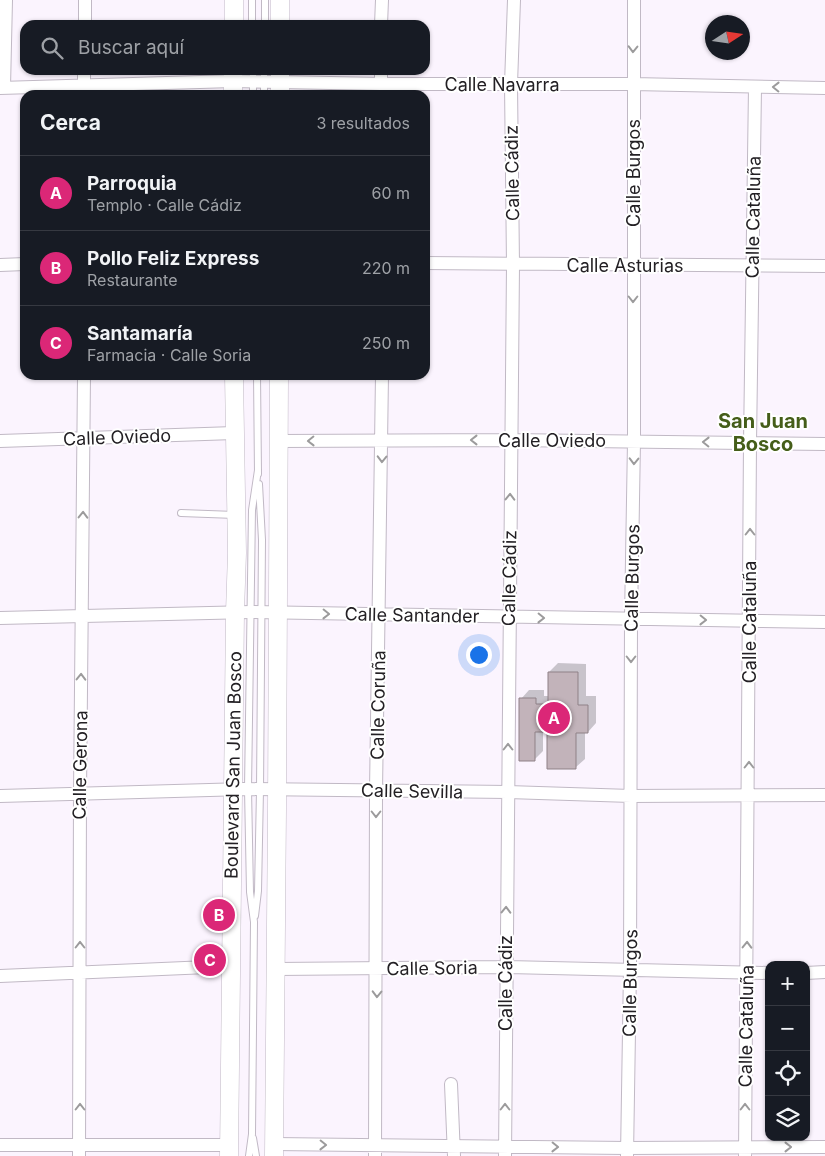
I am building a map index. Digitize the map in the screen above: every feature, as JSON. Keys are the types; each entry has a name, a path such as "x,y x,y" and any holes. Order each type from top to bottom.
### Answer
{"street":[{"path":"2,88 6,0"},
{"path":"85,0 85,20"},
{"path":"234,0 234,20"},
{"path":"280,0 280,20"},
{"path":"382,0 382,20"},
{"name":"Calle Cádiz","path":"505,1151 514,0"},
{"name":"Calle Burgos","path":"627,1152 634,440 634,0"},
{"path":"84,75 84,90"},
{"path":"381,75 381,90"},
{"name":"Calle Navarra","path":"2,88 84,90 267,81 381,90 512,84 633,84 825,88"},
{"name":"Calle Cataluña","path":"745,1151 750,443 755,87"},
{"name":"Calle Asturias","path":"430,263 825,266"},
{"path":"0,265 20,264"},
{"name":"Calle Gerona","path":"79,1151 84,380"},
{"name":"Boulevard San Juan Bosco","path":"229,1150 231,966 255,790 256,613 237,553 234,380"},
{"name":"Boulevard San Juan Bosco","path":"274,1150 276,969 255,790 256,613 279,441 279,380"},
{"name":"Calle Coruña","path":"375,1151 376,791 382,380"},
{"name":"Calle Oviedo","path":"0,441 234,433"},
{"name":"Calle Oviedo","path":"279,441 634,440 825,444"},
{"name":"Calle Santander","path":"0,618 256,613 825,622"},
{"name":"Calle Sevilla","path":"0,796 255,790 508,792 631,796 825,795"},
{"path":"0,976 231,966"},
{"name":"Calle Soria","path":"276,969 505,967 765,973"},
{"path":"810,972 825,972"},
{"path":"451,1084 454,1151"},
{"path":"0,1145 79,1151 229,1150"},
{"path":"274,1150 627,1152 745,1151 825,1147"}],"lane":[{"path":"252,0 252,20"},
{"path":"265,0 265,20"},
{"path":"258,90 267,81"},
{"path":"256,613 262,540 258,470 258,380"},
{"path":"256,613 252,510 258,470"},
{"path":"181,513 236,515"},
{"path":"254,922 258,904 255,790"},
{"path":"248,1156 252,1134 254,922 250,892 255,790"},
{"path":"252,1134 256,1156"}],"building":[{"path":"548,672 578,672 578,705 588,705 588,733 576,733 576,769 547,769 547,732 535,732 535,761 519,761 519,698 536,698 536,704 548,704"}],"place":[{"name":"Parroquia","path":"554,718"},
{"name":"Pollo Feliz Express","path":"219,915"},
{"name":"Santamaría","path":"210,960"}],"district":[{"name":"San Juan Bosco","path":"763,432"}]}
